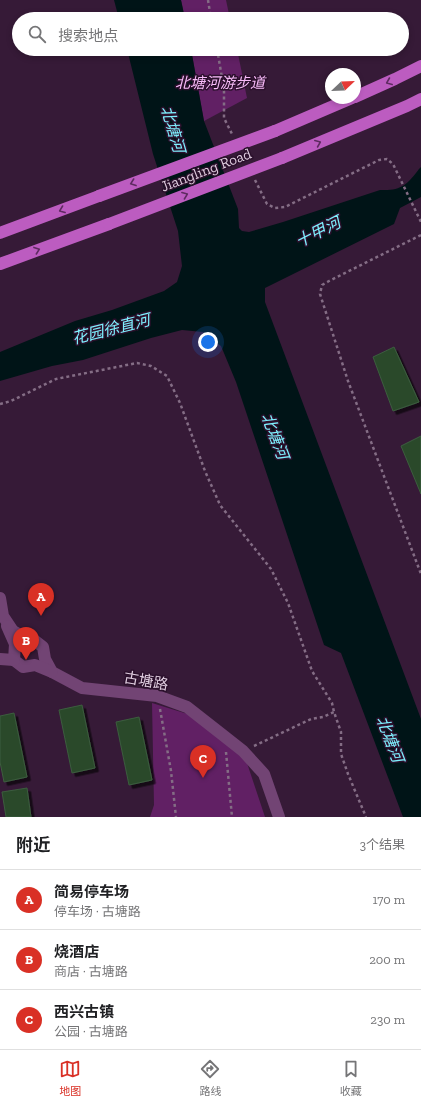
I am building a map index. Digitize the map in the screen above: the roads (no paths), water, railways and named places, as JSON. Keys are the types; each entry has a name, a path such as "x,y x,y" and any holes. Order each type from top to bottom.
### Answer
{"main road":[{"path":"361,94 421,66"},
{"name":"Jiangling Road","path":"0,264 282,158 407,106 421,98"},
{"name":"Jiangling Road","path":"0,233 275,131 338,104"}],"street":[{"path":"0,598 3,616 14,644 14,660"},
{"path":"3,616 13,631 34,640 42,647 45,659 52,672"},
{"name":"古塘路","path":"0,660 14,660 23,667 35,665 82,688 157,696 187,707 243,751 264,774 279,817"}],"water":[{"path":"114,0 181,0 184,12 117,12"},
{"path":"129,56 192,56 204,121 238,209 239,228 242,231 249,232 283,222 380,190 398,188 407,183 421,167 421,197 400,208 394,224 265,288 265,302 421,719 421,817 403,817 341,653 324,645 236,382 221,346 203,332 182,330 151,338 83,360 52,366 0,381 0,352 75,321 112,310 164,291 177,282 182,266 178,231 153,154"}],"place":[{"name":"简易停车场","path":"41,616"},
{"name":"烧酒店","path":"26,660"},
{"name":"西兴古镇","path":"203,778"}],"park label":[{"name":"北塘河游步道","path":"220,83"}],"water label":[{"name":"北塘河","path":"173,129"},
{"name":"十甲河","path":"318,232"},
{"name":"花园徐直河","path":"111,329"},
{"name":"北塘河","path":"275,436"},
{"name":"北塘河","path":"390,739"}]}
